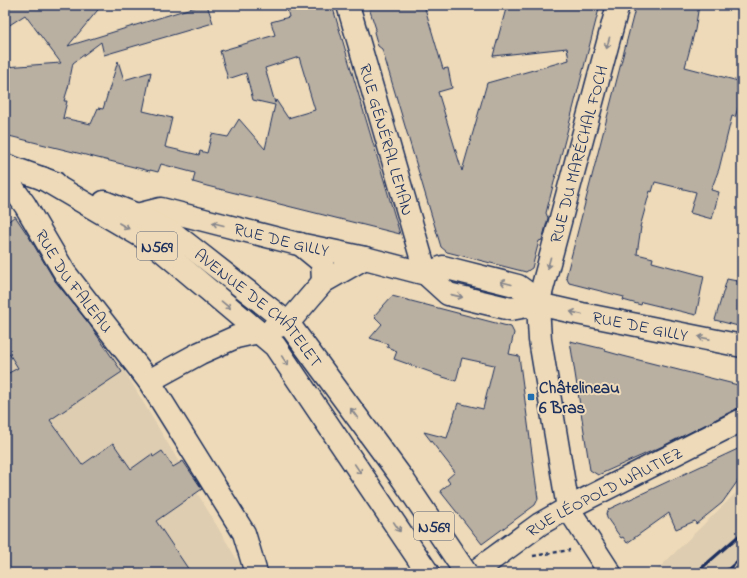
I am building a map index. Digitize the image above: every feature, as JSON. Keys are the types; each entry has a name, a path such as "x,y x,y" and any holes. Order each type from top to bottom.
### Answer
{"street":[{"name":"RUE GÉNÉRAL LEMAN","path":"348,5 426,274"},
{"name":"RUE DU MARÉCHAL FOCH","path":"568,508 540,340 538,304 618,5"},
{"name":"N569","path":"5,165 42,178"},
{"name":"RUE DU FALEAU","path":"5,177 25,206 65,272 149,381 244,533 256,573"},
{"name":"AVENUE DE CHÂTELET","path":"42,178 137,215 173,233 288,323 402,478 466,573"},
{"name":"AVENUE DE CHÂTELET","path":"42,178 153,243 275,346 428,573"},
{"name":"RUE DE GILLY","path":"137,215 161,209 300,244 366,258 426,274 448,294 511,309 538,304 742,346"},
{"path":"300,244 322,262 324,282"},
{"path":"149,381 200,353 236,337 288,323 324,282 366,258"},
{"name":"RUE LÉOPOLD WAUTIEZ","path":"473,573 540,524 568,508 742,420"},
{"path":"568,508 610,573"}],"path":[{"path":"496,557 527,557 563,551 591,544"}],"shaded area":[{"path":"5,218 34,219 245,573 5,573"},
{"path":"742,487 742,573 654,573"}],"building":[{"path":"12,5 102,5 68,46 201,5 207,5 213,23 104,55 101,42 73,63 64,101 67,101 63,118 91,124 98,108 103,109 118,61 124,80 151,72 143,111 172,118 165,147 199,155 200,151 207,153 212,134 228,137 239,119 265,149 275,105 253,100 246,73 228,79 220,51 275,35 271,22 289,17 286,5 332,5 400,234 193,182 195,173 161,164 158,172 150,171 5,135 5,67 61,63 25,15 5,28 5,10","holes":["299,57 315,110 288,118 276,100 275,103 265,68"]},
{"path":"368,5 424,5 443,69 448,68 452,88 438,92 462,171 487,83 569,60 567,48 493,56 507,5 600,5 546,213 548,218 544,233 542,240 539,241 532,268 526,272 447,252 441,247 382,49 378,46 374,32 376,29"},
{"path":"636,5 699,5 695,30 685,67 742,82 742,97 735,117 732,116 719,169 711,190 719,192 712,219 690,213 696,192 655,182 652,192 650,191 640,227 637,254 653,258 652,262 704,276 696,315 642,302 641,305 623,300 624,297 569,283 566,277"},
{"path":"15,216 55,281 90,325 122,372 50,420 82,465 113,443 131,469 152,454 153,457 162,451 173,467 183,461 202,489 156,521 191,573 5,573 5,375 18,368 5,347 5,224"},
{"path":"727,279 742,282 742,327 715,320"},
{"path":"392,296 511,327 514,333 509,354 519,356 538,499 535,505 482,544 440,491 450,483 447,479 455,472 424,432 447,438 458,403 483,409 494,365 462,358 456,381 394,359 397,351 387,347 388,344 370,338 382,324 374,316"},
{"path":"570,341 742,386 742,408 736,409 663,446 598,475 590,470"},
{"path":"742,447 742,475 722,503 696,524 695,521 676,529 669,513 627,543 623,537 621,538 607,518 606,513 609,509"}],"railway":[{"path":"696,573 742,533"},
{"path":"724,573 742,557"}],"place":[{"name":"Châtelineau 6 Bras","path":"531,397"}]}
